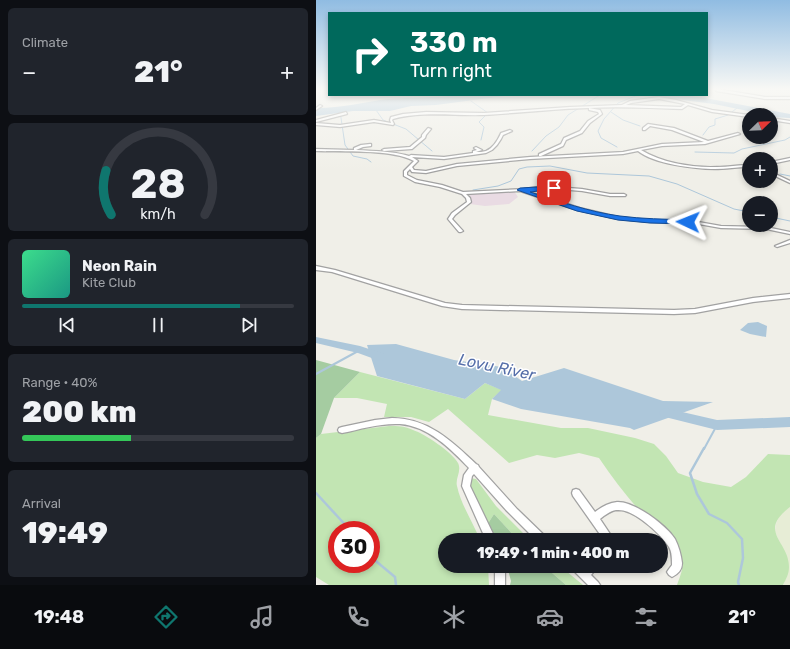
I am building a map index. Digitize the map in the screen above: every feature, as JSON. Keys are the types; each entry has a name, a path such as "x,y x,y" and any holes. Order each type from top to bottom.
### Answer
{"street":[{"path":"316,122 335,116"},
{"path":"316,122 343,126 374,121 393,124 391,121 392,118 400,116"},
{"path":"534,157 561,146 565,139 581,132 598,116"},
{"path":"778,120 790,122"},
{"path":"644,129 649,125 671,128 707,142"},
{"path":"317,149 351,151 411,148 424,137 429,130"},
{"path":"372,150 424,158 452,157 488,151 500,139 502,134 510,131"},
{"path":"411,167 413,171 424,172 457,165 534,157 616,154 640,151 655,146 696,144 738,134"},
{"path":"351,151 362,146 370,145"},
{"path":"476,148 480,150 424,158 416,161 405,172 405,175 416,181 441,186 463,193 550,188 582,190 610,195 624,195"},
{"path":"640,151 655,159 696,167 742,166"},
{"path":"595,154 608,158"},
{"path":"407,156 416,161"},
{"path":"778,162 790,159"},
{"path":"778,176 790,182"},
{"path":"520,190 579,209 618,218 650,221 693,222 721,228 766,228 790,233"},
{"path":"461,231 450,219 451,215 468,202 468,198 463,193"},
{"path":"777,246 790,242"},
{"path":"316,268 333,271 444,305 462,307 674,312 695,311 753,300 790,296"},
{"path":"342,430 392,421 408,422 423,427 435,434 475,467 536,533"},
{"path":"475,467 468,474 466,486 488,533"},
{"path":"576,493 604,533"},
{"path":"594,518 610,508 622,506 651,521 666,534 678,557 677,567 672,572"},
{"path":"500,573 500,585"},
{"path":"585,574 595,585"}],"shaded area":[{"path":"514,191 518,197 509,204 485,206 470,204 470,194"}],"green space":[{"path":"316,360 360,372 334,398 321,434 316,438"},
{"path":"360,372 465,399 485,383 502,390 492,399 488,415 561,428 588,428 635,438 654,444 666,456 678,473 703,482 731,487 746,477 768,454 790,455 790,507 780,516 776,523 775,530 788,558 788,574 783,585 677,585 682,571 682,560 678,549 668,536 668,533 664,533 638,509 599,458 579,453 555,458 537,455 509,463 448,409 429,422 411,417 384,417 387,404 357,398 334,398"},
{"path":"401,426 424,435 450,454 458,463 459,472 457,483 459,493 477,533 438,533 438,573 488,573 489,585 329,585 316,577 316,438 321,434"},
{"path":"470,478 476,479 496,506 523,533 512,533 494,514 487,525 468,488"},
{"path":"790,507 790,585 783,585 787,576 786,556 775,532 776,524 780,515"},
{"path":"494,514 512,533 492,533 487,525"},
{"path":"509,573 552,573 566,585 510,585 511,581"},
{"path":"552,573 568,573 583,585 566,585"}],"water":[{"path":"778,116 790,116 790,118 778,117"},
{"path":"758,322 767,326 766,337 750,334 740,330 748,323"},
{"path":"396,344 454,360 502,367 522,381 564,368 663,401 713,402 634,430 630,428 521,409 492,399 501,390 485,383 465,399 377,376 367,345"}],"waterway":[{"path":"341,116 345,145 353,156 367,159 371,162"},
{"path":"380,116 383,120 390,123"},
{"path":"481,140 484,127 479,122 485,116"},
{"path":"532,151 546,136 559,127 567,116"},
{"path":"606,116 598,131 601,138 617,147"},
{"path":"617,116 623,120 640,126"},
{"path":"703,135 709,127 715,125 715,119 724,116"},
{"path":"393,124 406,129 432,151"},
{"path":"695,152 734,153 742,149 785,140 790,137"},
{"path":"473,190 498,186 511,181 519,169 527,167 550,166 587,173 649,176 677,184 734,209 742,211"},
{"path":"780,174 790,176"},
{"path":"778,218 790,221"},
{"name":"Lovu River","path":"316,340 360,350 380,357"},
{"path":"316,374 360,350"},
{"name":"Lovu River","path":"665,413 717,425 790,422"},
{"path":"704,449 717,425"},
{"path":"704,448 690,473 697,494 709,514 727,523 742,539 743,558 738,582 739,585"},
{"path":"316,493 342,521"},
{"path":"380,564 395,577 396,585"}],"route":[{"path":"554,188 520,190 579,209 618,218 671,221 681,223 688,222"}]}
